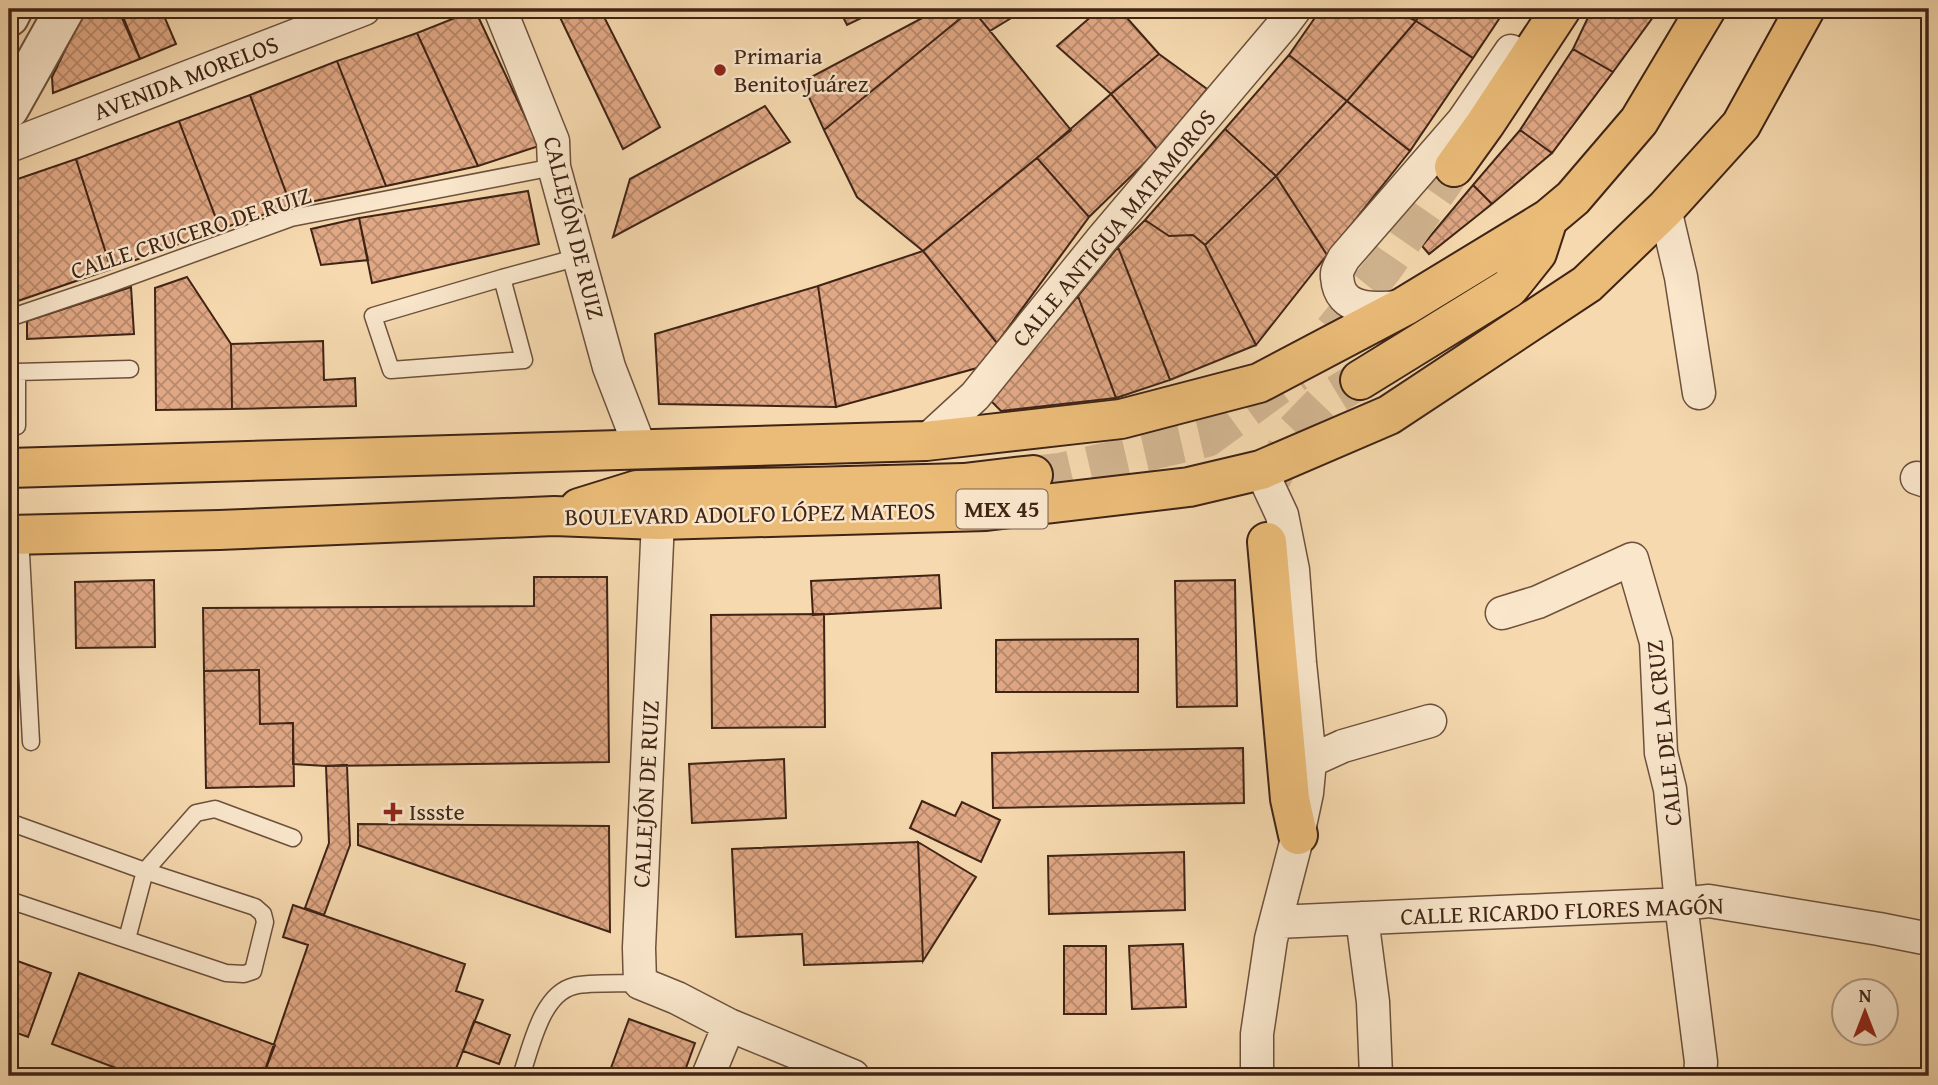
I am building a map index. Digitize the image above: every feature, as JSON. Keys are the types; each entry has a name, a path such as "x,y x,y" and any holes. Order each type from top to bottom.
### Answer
{"main road":[{"path":"1454,167 1560,9"},
{"path":"9,468 926,441 1121,419 1259,383 1405,306 1548,219 1573,198 1639,121 1706,9"},
{"name":"BOULEVARD ADOLFO LÓPEZ MATEOS","path":"15,535 219,530 554,516 658,520 986,511 1189,487 1261,470 1389,415 1587,284 1665,209 1741,125 1805,9"},
{"path":"1360,380 1509,288 1537,253 1548,219"},
{"path":"554,516 637,490 964,483 1033,475"},
{"path":"1267,542 1290,799 1298,835"}],"street":[{"path":"9,17 13,9"},
{"path":"9,109 65,9"},
{"name":"AVENIDA MORELOS","path":"9,146 364,9"},
{"name":"CALLEJÓN DE RUIZ","path":"500,9 553,141 554,167 609,367 641,450"},
{"name":"CALLE ANTIGUA MATAMOROS","path":"926,441 975,396 1102,239 1295,9"},
{"path":"1405,306 1379,309 1362,307 1345,298 1339,289 1336,274 1343,258 1463,121 1540,9"},
{"path":"1665,209 1681,277 1699,393"},
{"path":"1257,1076 1258,1034 1271,939 1298,835 1307,793 1310,761 1293,570 1282,515 1261,470"},
{"name":"CALLEJÓN DE RUIZ","path":"640,983 658,520"},
{"name":"CALLE DE LA CRUZ","path":"1502,613 1538,602 1632,559 1656,642 1661,753 1670,789 1701,1062 1700,1076"},
{"path":"1310,761 1343,746 1430,721"},
{"name":"CALLE RICARDO FLORES MAGÓN","path":"1276,922 1709,901 1929,939"},
{"path":"1362,918 1373,1002 1376,1076"},
{"path":"640,983 677,998 729,1025 853,1076"},
{"path":"708,1076 729,1025"}],"lane":[{"name":"CALLE CRUCERO DE RUIZ","path":"9,318 291,218 554,167"},
{"path":"502,278 524,360 391,370 373,316 502,278 579,257"},
{"path":"9,426 17,426 17,372 130,369"},
{"path":"15,535 31,742"},
{"path":"127,939 145,871 196,813 215,809 293,838"},
{"path":"9,822 254,907 263,914 265,922 253,971 244,974 226,973 9,900"},
{"path":"521,1076 544,1013 557,993 575,985 640,983"}],"building":[{"path":"85,9 120,9 140,59 53,93 52,77"},
{"path":"119,9 144,9 122,18"},
{"path":"144,9 161,9 176,44 140,59 122,18"},
{"path":"556,9 600,9 660,127 623,149"},
{"path":"839,9 880,9 847,25"},
{"path":"939,9 950,9 952,13 972,9 824,130 802,82"},
{"path":"972,9 1026,9 990,31"},
{"path":"972,9 1071,130 923,251 857,197 824,130"},
{"path":"1100,9 1119,9 1159,54 1111,94 1057,46"},
{"path":"1321,9 1392,9 1416,21 1347,101 1289,55"},
{"path":"1392,9 1423,9 1416,21"},
{"path":"1423,9 1504,9 1473,58 1416,21"},
{"path":"1592,9 1659,9 1613,72 1573,49"},
{"path":"475,10 539,146 478,166 417,33"},
{"path":"1416,21 1473,58 1410,151 1347,101"},
{"path":"417,33 478,166 386,186 337,61"},
{"path":"1573,49 1613,72 1552,153 1520,130"},
{"path":"1159,54 1207,89 1158,150 1111,94"},
{"path":"1289,55 1347,101 1276,176 1225,129"},
{"path":"337,61 386,186 291,206 250,95"},
{"path":"1111,94 1158,150 1089,217 1037,158"},
{"path":"250,95 291,206 220,229 179,121"},
{"path":"1347,101 1410,151 1327,255 1276,176"},
{"path":"765,106 790,142 613,237 630,179"},
{"path":"179,121 220,229 111,269 76,159"},
{"path":"1225,129 1276,176 1205,245 1193,235 1169,236 1145,220"},
{"path":"1520,130 1552,153 1492,204 1473,185"},
{"path":"1037,158 1089,217 997,343 923,251"},
{"path":"76,159 111,269 9,304 9,182"},
{"path":"1276,176 1327,255 1256,345 1205,245"},
{"path":"1473,185 1492,204 1429,254 1422,246"},
{"path":"528,191 539,244 372,283 359,218"},
{"path":"359,218 368,260 321,265 311,229"},
{"path":"1145,220 1169,236 1193,235 1205,245 1256,345 1170,380 1118,247"},
{"path":"1118,247 1170,380 1116,398 1078,296"},
{"path":"923,251 997,343 977,368 836,407 818,286"},
{"path":"187,277 231,344 232,409 156,410 155,288"},
{"path":"818,286 836,407 659,404 655,334"},
{"path":"131,287 134,334 27,339 27,321"},
{"path":"1078,296 1116,398 1001,411 990,400"},
{"path":"323,341 324,380 355,378 356,406 232,409 231,344"},
{"path":"939,575 941,608 813,615 811,581"},
{"path":"534,577 607,577 609,762 326,766 293,764 293,723 260,724 259,670 204,671 203,608 534,606"},
{"path":"154,580 155,647 76,648 75,582"},
{"path":"1235,580 1237,706 1177,707 1175,581"},
{"path":"824,614 825,727 712,728 711,615"},
{"path":"1138,639 1138,692 996,692 996,640"},
{"path":"259,670 260,724 293,723 294,786 206,788 204,671"},
{"path":"1243,748 1244,803 993,808 992,753"},
{"path":"784,759 786,818 692,823 689,764"},
{"path":"347,765 350,845 324,915 305,908 329,843 326,766"},
{"path":"922,801 955,816 962,802 1000,820 981,862 910,828"},
{"path":"358,824 609,826 610,932 358,845"},
{"path":"918,842 923,961 804,965 802,934 736,937 732,849"},
{"path":"918,842 976,877 923,961"},
{"path":"1184,852 1185,910 1049,914 1048,856"},
{"path":"293,905 465,964 456,991 483,1000 453,1076 263,1076 308,945 283,937"},
{"path":"1183,944 1186,1007 1132,1009 1129,946"},
{"path":"1064,946 1106,946 1106,1014 1064,1014"},
{"path":"9,958 51,973 28,1037 9,1030"},
{"path":"79,973 275,1045 263,1076 137,1076 52,1044"},
{"path":"629,1019 695,1043 683,1076 608,1076"},
{"path":"474,1021 510,1035 499,1064 463,1051"}],"tunnel":[{"path":"1333,331 1384,268 1454,167"},
{"path":"1033,475 1060,472 1207,438 1296,373"},
{"path":"1272,483 1294,432 1322,403 1360,380"}],"place":[{"name":"Primaria Benito Juárez","path":"720,70"},
{"name":"Issste","path":"393,812"}]}
